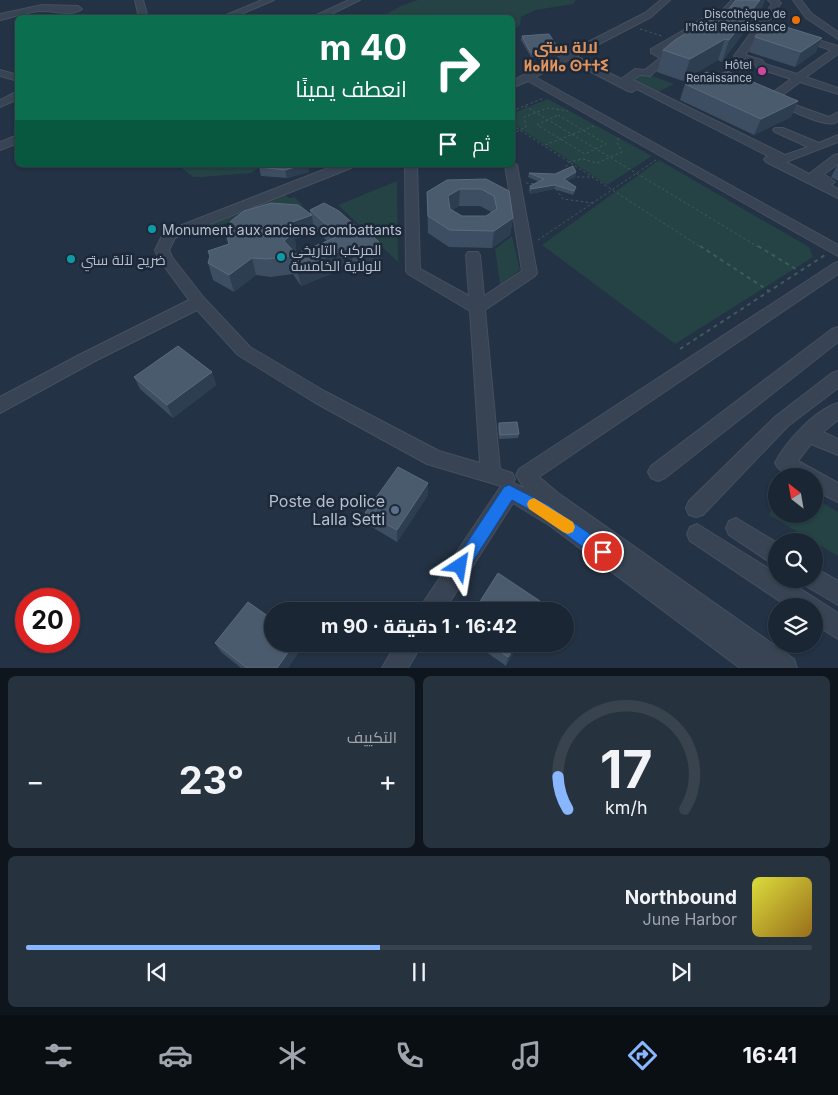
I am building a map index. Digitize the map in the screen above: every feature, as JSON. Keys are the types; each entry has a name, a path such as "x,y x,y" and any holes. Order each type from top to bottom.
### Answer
{"street":[{"path":"139,0 143,15"},
{"path":"231,15 270,0"},
{"path":"321,15 356,0"},
{"path":"515,83 640,19 660,7 666,0"},
{"path":"737,0 705,33 687,32 654,51 666,57 646,74 639,71 626,80 784,159 819,147 838,138"},
{"path":"772,0 777,3 765,27 739,56 759,62 761,66 838,91"},
{"path":"797,0 809,16 838,36"},
{"path":"0,17 42,8 78,9"},
{"path":"611,34 626,33 644,23 640,19"},
{"path":"776,95 838,49 787,34"},
{"path":"568,56 838,194"},
{"path":"761,66 751,73 838,102"},
{"path":"0,73 15,77"},
{"path":"528,77 838,250"},
{"path":"0,91 15,86"},
{"path":"762,89 776,95 788,106 831,121 838,114"},
{"path":"0,104 15,96"},
{"path":"798,144 782,137 783,132 819,147"},
{"path":"0,146 15,139"},
{"path":"838,158 815,174 838,186"},
{"path":"342,167 186,227 169,236 162,250 165,258 199,302 244,351 320,397 434,458 513,483 552,500 785,668"},
{"path":"412,167 413,271 476,308"},
{"path":"476,308 530,273 511,167"},
{"path":"473,255 476,308 513,483 556,518 761,668"},
{"path":"437,602 513,483 838,267"},
{"path":"0,406 89,357 199,302"},
{"path":"658,472 838,332"},
{"path":"696,508 782,420 838,378"},
{"path":"794,468 785,463 809,432 838,410"},
{"path":"809,432 819,440 838,447"},
{"path":"823,485 838,493"},
{"path":"736,528 768,549"},
{"path":"697,534 795,598"},
{"path":"823,584 838,594"},
{"path":"823,617 838,627"},
{"path":"394,668 405,652"}],"path":[{"path":"635,28 674,40"},
{"path":"525,106 799,271"},
{"path":"515,132 526,127 524,117 536,112 548,108 564,111 573,110"},
{"path":"558,115 583,130 606,144 585,154 536,124 558,115"},
{"path":"544,146 598,124"},
{"path":"515,127 769,290"},
{"path":"560,176 569,162 583,159 597,163 622,152 616,142 621,137"},
{"path":"526,248 658,158"},
{"path":"568,177 593,177"},
{"path":"514,183 537,184"},
{"path":"550,186 556,189 563,198 593,202"},
{"path":"680,349 826,254"}],"green space":[{"path":"418,0 576,0 573,4 536,10 521,17 520,25 515,29 515,15 384,15"},
{"path":"642,72 674,84 656,93 634,81"},
{"path":"548,99 652,156 607,185 515,125 515,112"},
{"path":"659,160 809,247 813,257 675,344 542,245"},
{"path":"180,167 260,167 251,173 193,177"},
{"path":"397,181 398,262 338,205"},
{"path":"284,194 289,198 295,197 308,212 301,210 235,220 212,229 203,225"},
{"path":"512,236 520,270 500,285 495,249"},
{"path":"823,503 838,512 838,556 823,547 823,533 799,533 782,523 823,523"}],"building":[{"path":"736,0 760,0 729,40 725,39 690,59 663,50 693,29 687,28 701,19 719,21"},
{"path":"773,23 822,38 801,52 755,37 759,31"},
{"path":"549,34 560,51 531,53 522,36"},
{"path":"727,71 798,101 761,119 685,84 693,81 690,79 707,72 715,76"},
{"path":"573,166 576,172 564,179 576,187 574,191 555,185 531,189 530,186 544,179 529,173 555,174"},
{"path":"259,167 295,167 285,170"},
{"path":"486,179 509,191 513,218 494,231 450,230 428,216 427,192 447,180","holes":["460,189 481,189 494,196 497,209 486,216 462,216 450,209 448,196"]},
{"path":"271,203 298,205 312,215 292,222 293,233 284,241 296,254 339,236 310,210 324,203 339,211 359,229 363,227 381,244 358,254 351,247 297,269 290,256 267,259 252,258 229,275 208,263 210,256 208,251 229,244 225,231 231,221 244,211"},
{"path":"178,346 212,372 167,405 134,377"},
{"path":"517,422 519,434 500,435 499,423"},
{"path":"398,467 428,483 397,530 365,513"},
{"path":"498,573 540,601 539,602 480,602"},
{"path":"248,602 264,613 264,652 288,652 277,668 247,668 215,643"},
{"path":"501,652 511,652 508,657"}],"slow traffic":[{"path":"534,504 568,527"}],"place":[{"name":"Discothèque de l'hôtel Renaissance","path":"796,20"},
{"name":"Hôtel Renaissance","path":"762,71"},
{"name":"Monument aux anciens combattants","path":"152,229"},
{"name":"المركب التاريخي للولاية الخامسة","path":"281,257"},
{"name":"ضريح لآلة ستي","path":"71,259"},
{"name":"Poste de police Lalla Setti","path":"395,510"}],"district":[{"name":"لالة ستي ⵍⴰⵍⵍⴰ ⵙⵜⵜⵉ","path":"566,56"}],"route":[{"path":"460,566 509,491 543,509 603,552"}]}
